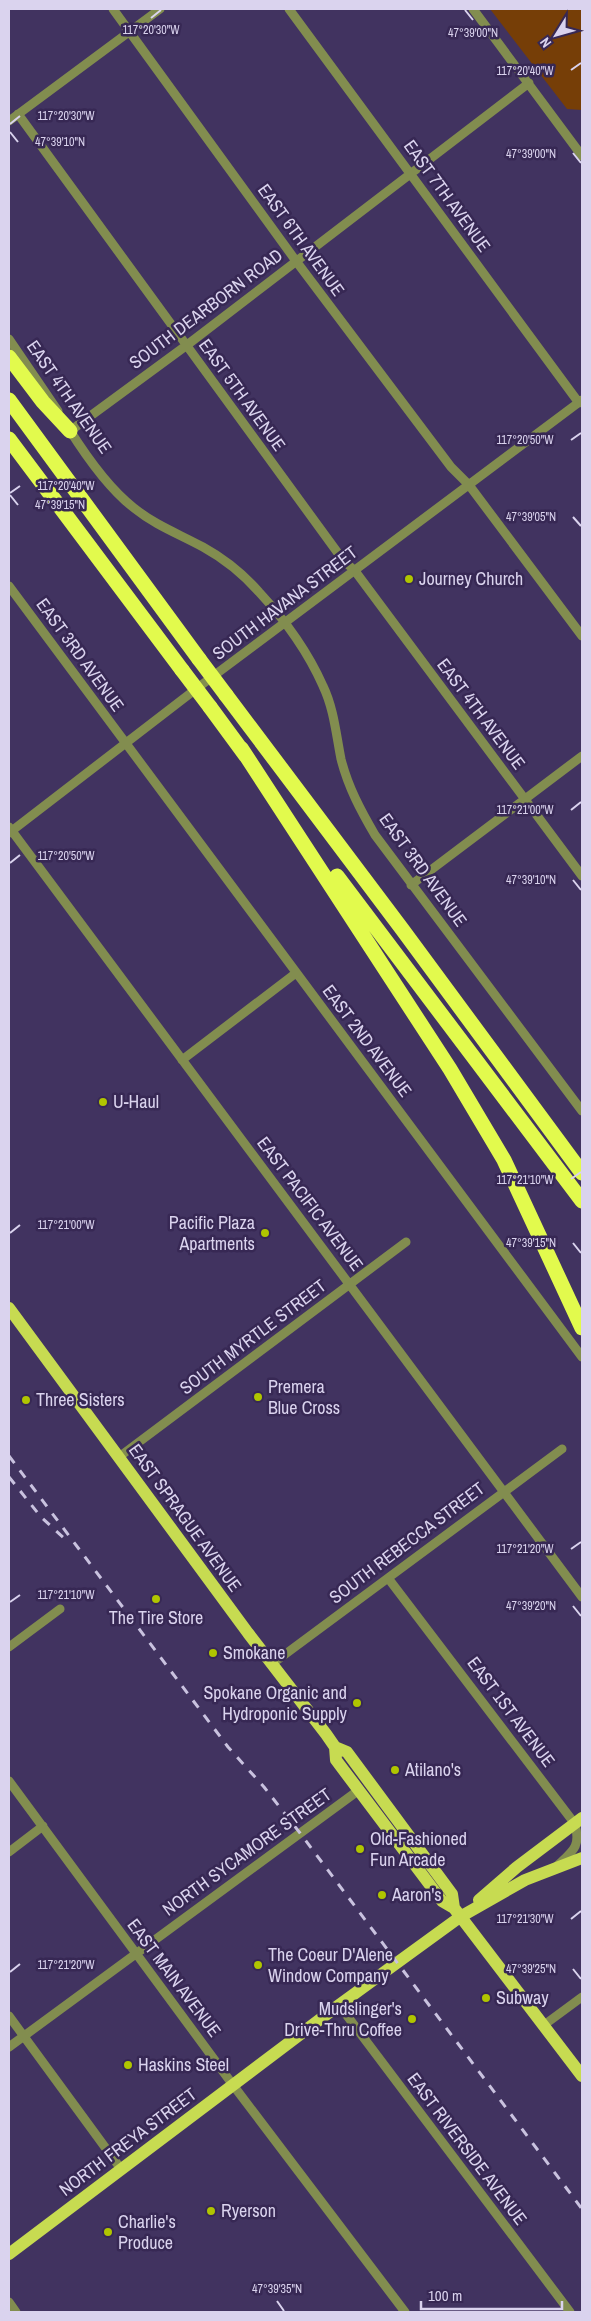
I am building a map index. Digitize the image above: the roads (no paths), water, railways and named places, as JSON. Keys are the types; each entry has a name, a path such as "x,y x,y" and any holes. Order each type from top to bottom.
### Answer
{"highway":[{"path":"9,358 43,402 70,431"},
{"path":"9,400 199,659 408,936 582,1173"},
{"path":"9,439 582,1201"},
{"path":"241,748 439,1052 504,1160 582,1328"}],"main road":[{"name":"EAST SPRAGUE AVENUE","path":"9,1308 335,1747 347,1752 452,1894 457,1912"},
{"name":"EAST SPRAGUE AVENUE","path":"335,1747 336,1760 442,1901 457,1912 582,2076"},
{"path":"457,1912 579,1821"},
{"path":"457,1912 524,1880 582,1858"},
{"name":"NORTH FREYA STREET","path":"9,2254 339,2005 457,1912"}],"street":[{"name":"EAST 6TH AVENUE","path":"113,9 296,261 451,467 469,486"},
{"path":"9,121 160,9"},
{"name":"EAST 7TH AVENUE","path":"289,9 580,401"},
{"path":"473,9 582,156"},
{"name":"SOUTH DEARBORN ROAD","path":"70,431 187,345 529,84"},
{"name":"EAST 5TH AVENUE","path":"18,114 187,345 193,357 343,560 355,571"},
{"name":"EAST 4TH AVENUE","path":"9,340 48,395 70,431 115,490 133,508 163,528 204,548 237,571 258,591 285,624"},
{"name":"SOUTH HAVANA STREET","path":"10,830 580,401"},
{"path":"469,486 582,636"},
{"name":"EAST 4TH AVENUE","path":"355,571 582,876"},
{"name":"EAST 3RD AVENUE","path":"9,586 125,744"},
{"name":"EAST 3RD AVENUE","path":"285,624 308,656 323,686 332,709 342,760 356,802 375,835 582,1111"},
{"name":"EAST 2ND AVENUE","path":"125,744 582,1357"},
{"path":"411,885 582,756"},
{"name":"EAST PACIFIC AVENUE","path":"10,830 582,1597"},
{"path":"182,1060 296,973"},
{"name":"SOUTH MYRTLE STREET","path":"119,1457 406,1242"},
{"name":"SOUTH REBECCA STREET","path":"272,1664 562,1448"},
{"name":"EAST 1ST AVENUE","path":"388,1578 579,1821"},
{"path":"9,1647 60,1609"},
{"name":"EAST MAIN AVENUE","path":"9,1781 136,1954 406,2312"},
{"name":"NORTH SYCAMORE STREET","path":"9,2048 359,1790"},
{"path":"555,1867 576,1848 579,1821"},
{"path":"9,1852 43,1826"},
{"path":"544,2025 582,1997"},
{"name":"EAST RIVERSIDE AVENUE","path":"339,2005 570,2312"},
{"path":"9,2016 121,2169"},
{"path":"9,2302 16,2312"}],"railway":[{"path":"9,1456 228,1747 264,1787 300,1833 582,2209"},
{"path":"9,1477 41,1517 66,1540"}],"place":[{"name":"Journey Church","path":"409,579"},
{"name":"U-Haul","path":"103,1102"},
{"name":"Pacific Plaza Apartments","path":"265,1233"},
{"name":"Premera Blue Cross","path":"258,1397"},
{"name":"Three Sisters","path":"26,1400"},
{"name":"The Tire Store","path":"156,1599"},
{"name":"Smokane","path":"213,1653"},
{"name":"Spokane Organic and Hydroponic Supply","path":"357,1703"},
{"name":"Atilano's","path":"395,1770"},
{"name":"Old-Fashioned Fun Arcade","path":"360,1849"},
{"name":"Aaron's","path":"382,1895"},
{"name":"The Coeur D'Alene Window Company","path":"258,1965"},
{"name":"Subway","path":"486,1998"},
{"name":"Mudslinger's Drive-Thru Coffee","path":"412,2019"},
{"name":"Haskins Steel","path":"128,2065"},
{"name":"Ryerson","path":"211,2211"},
{"name":"Charlie's Produce","path":"108,2232"}]}
